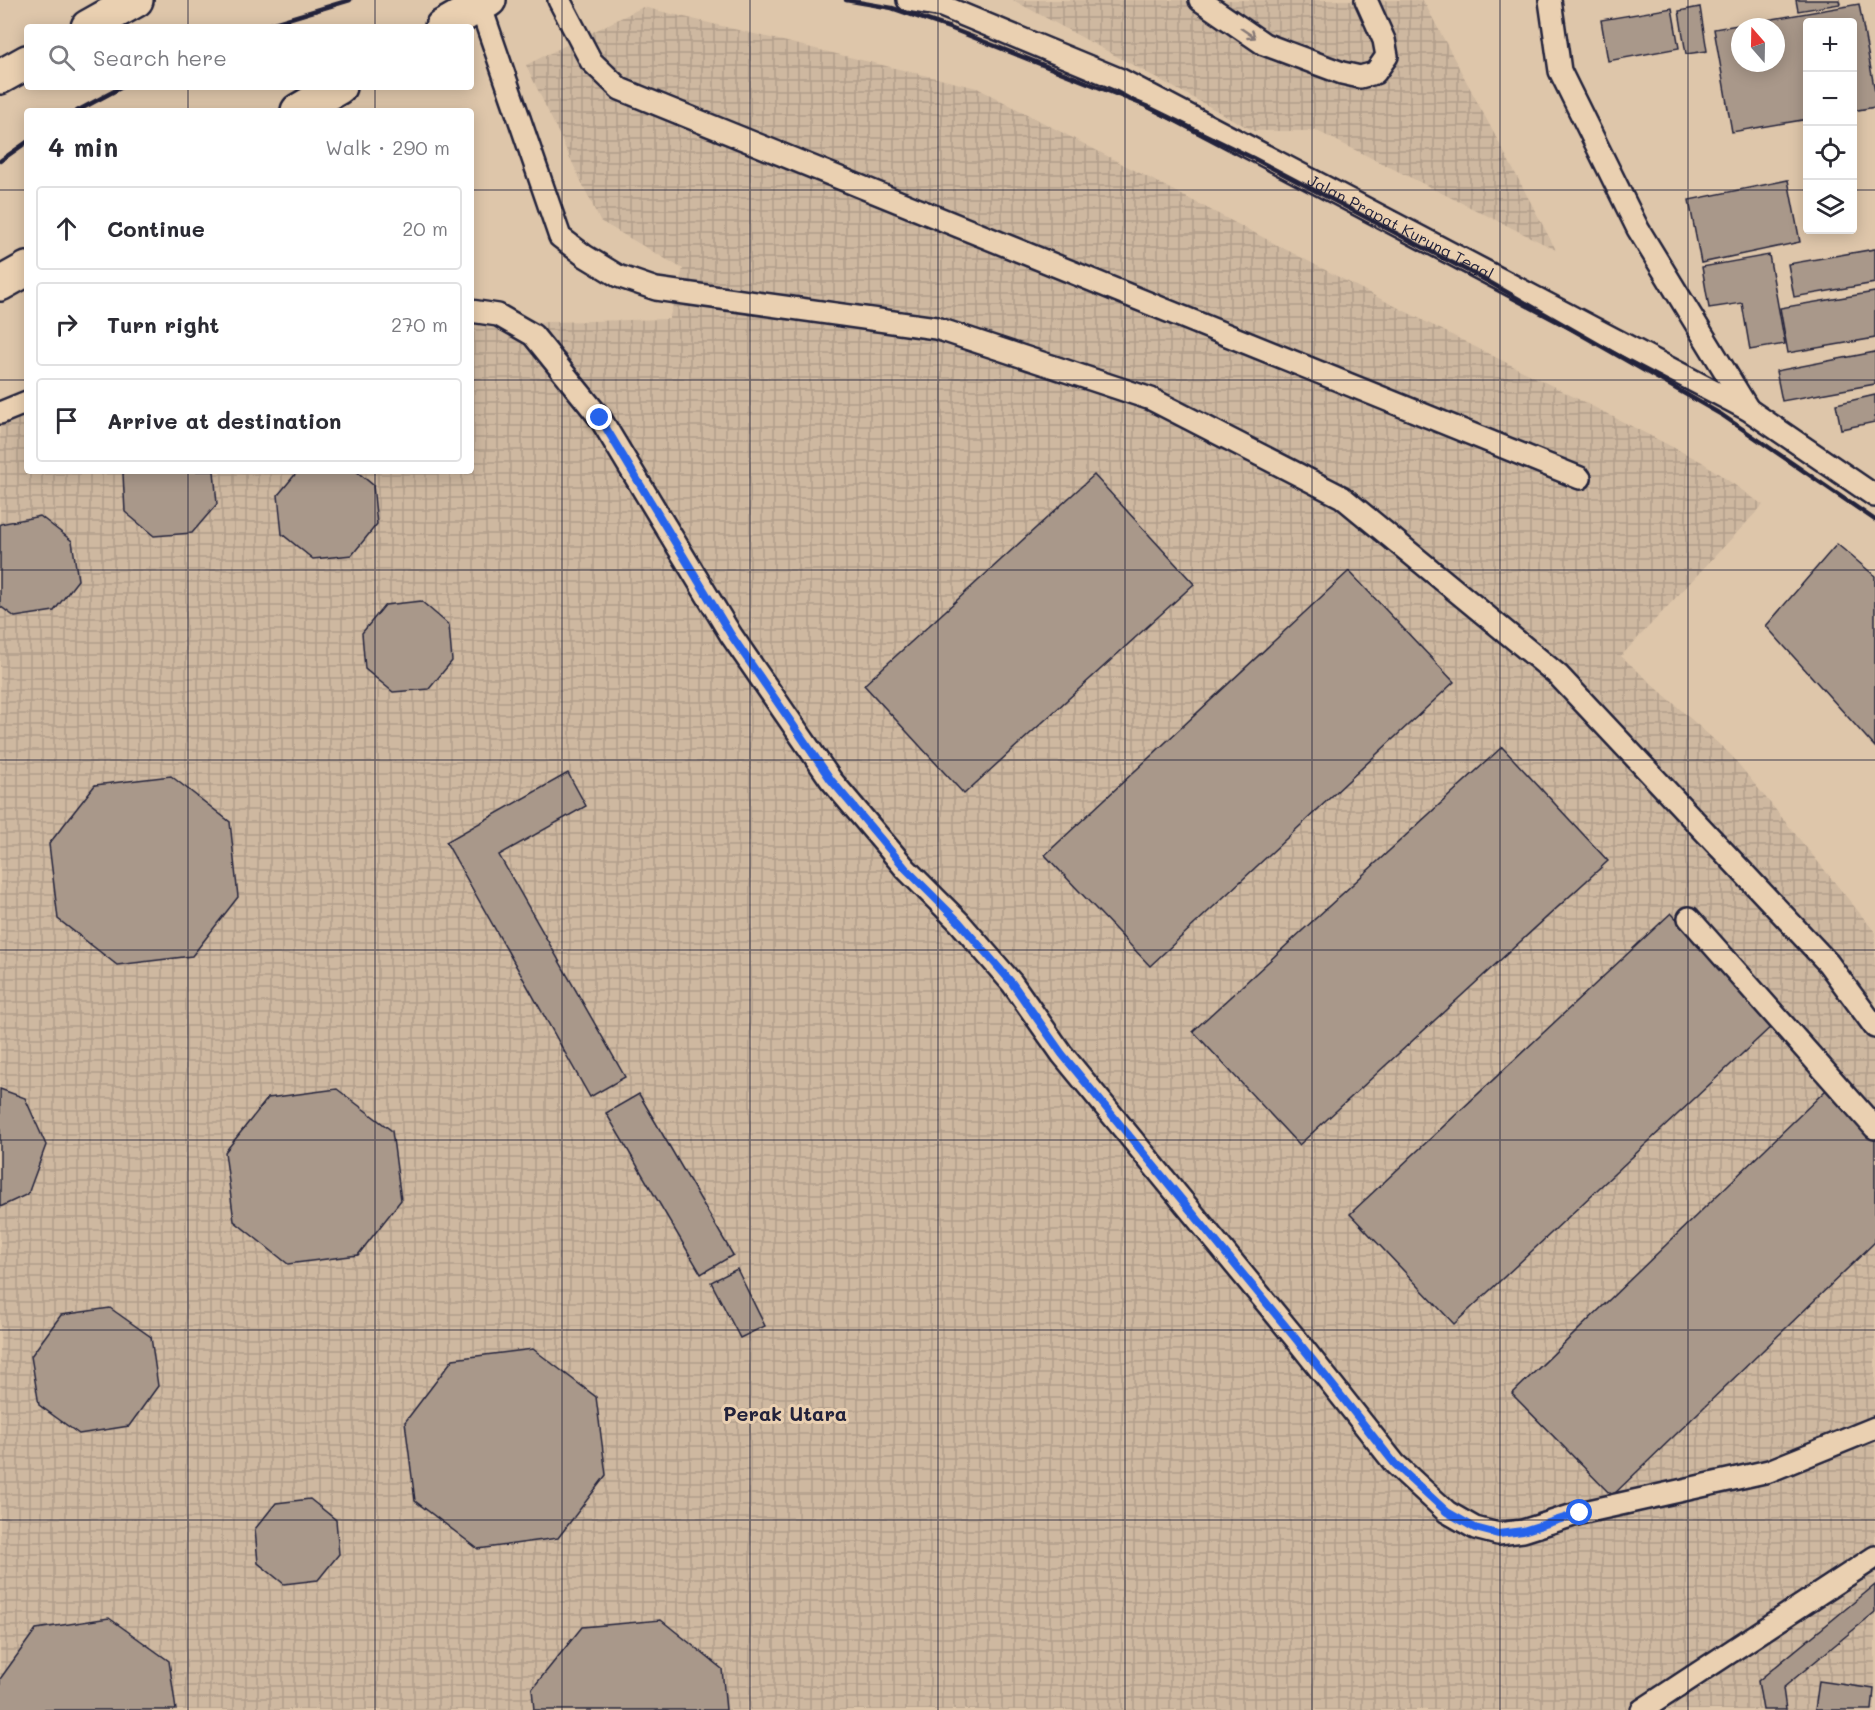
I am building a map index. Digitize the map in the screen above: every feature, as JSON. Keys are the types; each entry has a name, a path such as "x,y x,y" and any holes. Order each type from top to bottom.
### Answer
{"street":[{"path":"93,24 136,0"},
{"path":"447,24 484,2"},
{"path":"0,77 24,64"},
{"path":"303,108 334,90"},
{"path":"0,284 24,271"}],"lane":[{"path":"559,0 591,61 620,89 1580,478"},
{"name":"Jalan Prapat Kurung Tegal","path":"908,0 942,6 1121,80 1749,410 1875,496"},
{"path":"1200,0 1264,44 1342,74 1360,77 1376,73 1387,56 1384,40 1366,0"},
{"path":"1550,0 1560,71 1638,229 1749,410"},
{"path":"484,2 560,237 585,256 618,276 656,289 936,328 1151,399 1342,497 1558,675 1828,963 1875,1027"},
{"path":"474,311 498,315 533,335 600,418 731,635 831,780 906,869 959,922 1012,983 1062,1054 1296,1339 1395,1464 1447,1512 1475,1528 1498,1534 1523,1531 1580,1513 1769,1471 1875,1428"},
{"path":"0,413 24,403"},
{"path":"1689,918 1875,1128"},
{"path":"1642,1710 1875,1557"}],"shaded area":[{"path":"1013,0 1423,0 1556,250 1317,131 1254,131"},
{"path":"643,7 977,88 1375,296 1702,462 1763,505 1621,656 1731,755 1875,932 1875,1710 0,1710 0,402 24,394 24,474 474,474 474,324 669,319 683,269 600,221 526,65"}],"building":[{"path":"1796,0 1839,0 1840,4 1798,11"},
{"path":"1859,4 1875,92 1875,107 1857,110 1857,18 1803,18 1803,120 1732,132 1714,29 1731,26 1731,72 1785,72 1785,18 1778,18"},
{"path":"1700,7 1707,51 1686,54 1679,11"},
{"path":"1672,8 1679,48 1608,61 1601,20"},
{"path":"1788,180 1800,242 1701,263 1689,200"},
{"path":"1875,249 1875,283 1794,297 1788,264"},
{"path":"1769,255 1785,344 1750,350 1742,303 1709,308 1702,267"},
{"path":"1875,292 1875,338 1788,353 1780,308"},
{"path":"1875,352 1875,384 1782,401 1776,371"},
{"path":"1875,395 1875,422 1841,429 1836,404"},
{"path":"123,474 214,474 217,504 192,533 154,536 125,512"},
{"path":"296,474 360,474 373,485 377,524 352,555 313,559 282,534 278,495"},
{"path":"1094,475 1194,584 964,794 864,685"},
{"path":"40,516 72,541 78,580 54,611 15,617 0,606 0,524"},
{"path":"1837,544 1875,576 1875,747 1766,626"},
{"path":"1349,571 1454,682 1150,966 1045,855"},
{"path":"421,601 449,625 452,661 429,689 393,692 365,669 362,633 385,605"},
{"path":"1502,747 1608,861 1299,1145 1193,1031"},
{"path":"568,773 586,806 499,855 625,1077 590,1097 446,842"},
{"path":"171,776 230,822 238,897 192,956 117,965 58,919 49,844 95,785"},
{"path":"1671,913 1775,1023 1454,1324 1350,1214"},
{"path":"0,1089 25,1098 46,1145 28,1194 0,1207"},
{"path":"337,1089 392,1131 401,1200 358,1255 288,1264 234,1221 225,1152 268,1098"},
{"path":"1826,1090 1875,1140 1875,1242 1612,1496 1512,1394"},
{"path":"639,1094 733,1255 701,1274 606,1113"},
{"path":"737,1269 765,1326 740,1338 711,1282"},
{"path":"110,1308 151,1337 158,1386 129,1426 79,1434 39,1405 31,1356 61,1315"},
{"path":"533,1349 596,1397 606,1475 558,1538 478,1549 415,1501 405,1422 453,1359"},
{"path":"310,1499 336,1520 339,1554 318,1580 284,1584 258,1563 255,1529 276,1503"},
{"path":"1875,1585 1875,1612 1783,1688 1786,1710 1763,1710 1758,1681"},
{"path":"109,1618 169,1661 176,1710 0,1710 0,1679 36,1629"},
{"path":"661,1620 722,1669 726,1710 534,1710 532,1689 582,1627"},
{"path":"1819,1681 1874,1689 1872,1710 1815,1710"}],"railway":[{"path":"271,24 350,0"},
{"path":"846,0 892,8 950,28 1146,106 1253,158 1491,283 1722,415 1875,520"},
{"path":"83,108 116,90"},
{"path":"0,161 24,144"}],"district":[{"name":"Perak Utara","path":"785,1414"}],"route":[{"path":"600,418 731,635 831,780 906,869 959,922 1012,983 1062,1054 1296,1339 1395,1464 1447,1512 1475,1528 1498,1534 1523,1531 1580,1513"}]}
